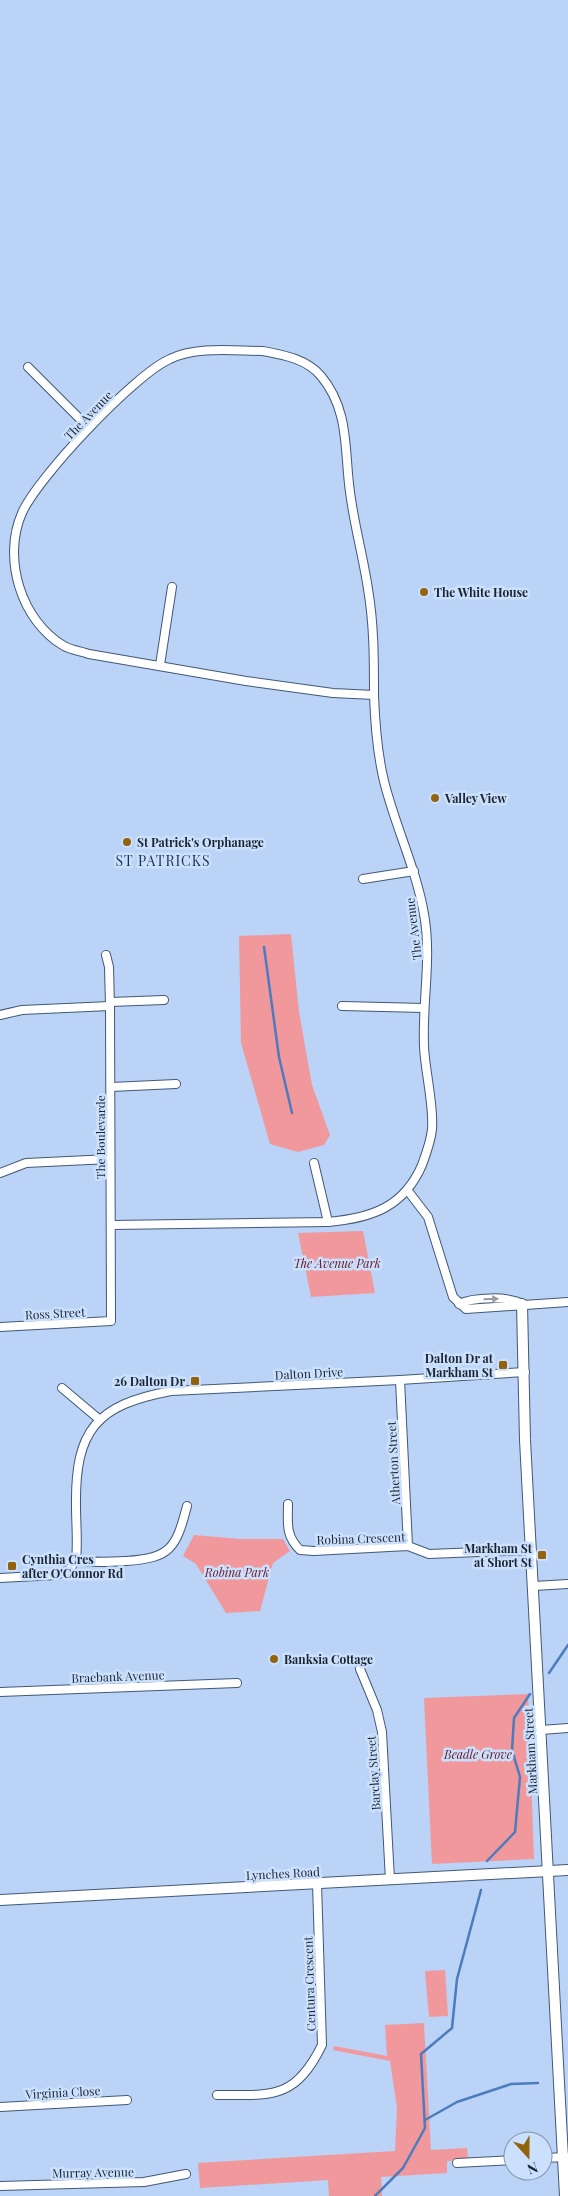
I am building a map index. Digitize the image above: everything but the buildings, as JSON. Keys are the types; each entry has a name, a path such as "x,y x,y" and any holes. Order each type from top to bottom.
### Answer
{"street":[{"name":"The Avenue","path":"112,1225 352,1220 390,1205 408,1191 427,1153 432,1128 424,1046 424,1008 429,960 425,917 414,871 384,780 375,735 375,639 368,588 350,492 345,428 336,398 320,375 298,359 264,351 189,353 170,358 149,371 89,428 35,490 22,512 16,534 13,558 18,581 27,606 43,628 64,646 89,654 246,681 333,693 374,695"},
{"path":"28,367 89,428"},
{"path":"160,665 172,587"},
{"path":"363,878 414,871"},
{"name":"The Boulevarde","path":"106,955 109,967 110,1004 111,1321"},
{"path":"0,1014 22,1010 164,1000"},
{"path":"342,1006 424,1008"},
{"path":"111,1087 176,1084"},
{"path":"0,1173 26,1163 110,1159"},
{"path":"314,1162 328,1222"},
{"path":"408,1191 428,1217 457,1302 466,1309 568,1302"},
{"name":"Markham Street","path":"522,1304 525,1440 566,2157 566,2196"},
{"name":"Ross Street","path":"0,1327 111,1321"},
{"name":"Dalton Drive","path":"76,1560 76,1469 83,1443 100,1420 116,1407 141,1396 171,1391 525,1372"},
{"name":"Atherton Street","path":"400,1380 408,1546"},
{"path":"62,1388 100,1420"},
{"name":"Robina Crescent","path":"288,1504 288,1531 291,1541 300,1550 314,1551 408,1546 429,1554 531,1550"},
{"path":"0,1578 56,1575 69,1570 76,1560 97,1563 152,1559 165,1553 174,1543 187,1506"},
{"path":"534,1586 568,1584"},
{"name":"Barclay Street","path":"360,1669 377,1710 382,1732 390,1880"},
{"name":"Braebank Avenue","path":"0,1692 237,1683"},
{"path":"541,1730 568,1728"},
{"name":"Lynches Road","path":"0,1900 568,1870"},
{"name":"Centura Crescent","path":"217,2095 262,2095 283,2090 297,2082 312,2066 322,2045 316,1884"},
{"name":"Virginia Close","path":"0,2107 127,2100"},
{"path":"553,2158 566,2157"},
{"path":"457,2163 503,2161"},
{"name":"Murray Avenue","path":"0,2186 144,2182 186,2174"}],"green space":[{"path":"291,934 299,1012 312,1085 330,1135 324,1145 298,1152 270,1144 241,1043 239,936"},
{"name":"The Avenue Park","path":"363,1231 375,1293 311,1297 298,1233"},
{"name":"Robina Park","path":"194,1535 239,1539 283,1539 290,1551 273,1563 260,1611 226,1613 196,1564 183,1556"},
{"name":"Beadle Grove","path":"528,1694 534,1859 432,1864 424,1698"},
{"path":"445,1970 448,2016 429,2017 425,1971"},
{"path":"424,2023 431,2150 467,2148 468,2160 447,2161 447,2173 381,2177 382,2196 329,2196 328,2180 200,2188 198,2163 395,2151 397,2108 390,2061 333,2050 334,2046 387,2056 385,2025"}],"waterway":[{"path":"264,947 279,1057 292,1113"},
{"path":"549,1673 568,1645"},
{"path":"487,1861 515,1832 520,1777 512,1750 514,1718 530,1694"},
{"path":"375,2196 403,2168 425,2128 421,2054 452,2028 457,1979 481,1890"},
{"path":"425,2120 457,2102 511,2084 538,2083"}],"place":[{"name":"The White House","path":"424,592"},
{"name":"Valley View","path":"435,798"},
{"name":"St Patrick's Orphanage","path":"127,842"},
{"name":"Dalton Dr at Markham St","path":"503,1365"},
{"name":"26 Dalton Dr","path":"195,1381"},
{"name":"Markham St at Short St","path":"542,1555"},
{"name":"Cynthia Cres after O'Connor Rd","path":"12,1566"},
{"name":"Banksia Cottage","path":"274,1659"}],"district":[{"name":"ST PATRICKS","path":"163,860"}]}
